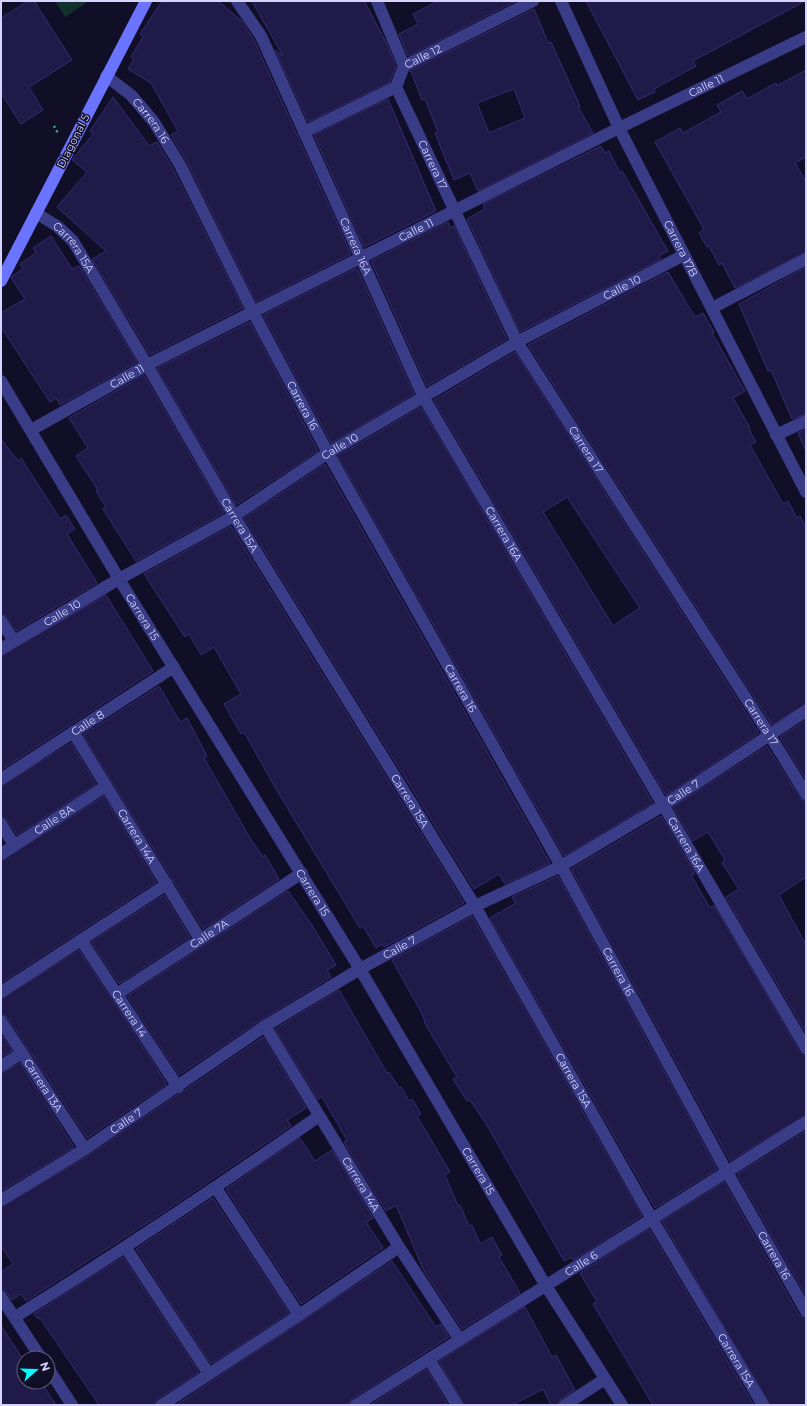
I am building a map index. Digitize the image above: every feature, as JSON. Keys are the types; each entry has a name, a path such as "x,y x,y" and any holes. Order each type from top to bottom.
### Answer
{"street":[{"name":"Diagonal 5","path":"1,281 146,1"},
{"name":"Carrera 16A","path":"237,1 260,36 424,398 662,806 806,1048"},
{"path":"377,1 404,66"},
{"name":"Calle 12","path":"396,87 404,66 533,1"},
{"name":"Carrera 17B","path":"561,1 619,128 806,492"},
{"name":"Calle 11","path":"31,430 148,364 619,128 806,37"},
{"name":"Carrera 16","path":"106,76 131,95 154,122 180,165 253,312 328,453 561,866 727,1172 806,1311"},
{"path":"304,132 396,87"},
{"name":"Carrera 17","path":"396,87 517,342 806,794"},
{"name":"Carrera 15A","path":"36,213 56,226 73,241 148,364 234,516 475,906 652,1219 763,1405"},
{"name":"Calle 10","path":"1,649 119,579 234,516 328,453 517,342 684,255"},
{"path":"712,308 806,259"},
{"name":"Carrera 15","path":"1,381 119,579 360,969 546,1286 622,1405"},
{"path":"776,435 806,421"},
{"path":"1,621 14,641"},
{"name":"Calle 8","path":"1,779 174,667"},
{"name":"Calle 7","path":"1,1200 86,1150 265,1026 360,969 475,906 561,866 662,806 806,711"},
{"name":"Carrera 14A","path":"73,732 200,939"},
{"name":"Calle 8A","path":"1,854 106,786"},
{"path":"1,824 14,845"},
{"name":"Calle 7A","path":"117,994 302,873"},
{"path":"1,992 167,884"},
{"name":"Carrera 14","path":"81,940 178,1087"},
{"name":"Carrera 13A","path":"1,1020 86,1150"},
{"name":"Carrera 14A","path":"265,1026 399,1247 460,1340"},
{"path":"1,1066 22,1053"},
{"path":"15,1318 126,1248 216,1188 319,1116"},
{"name":"Calle 6","path":"356,1405 806,1122"},
{"path":"216,1188 300,1315"},
{"path":"162,1405 300,1315 399,1247"},
{"path":"126,1248 209,1374"},
{"path":"1,1297 36,1350"},
{"path":"429,1359 457,1405"},
{"path":"564,1405 605,1379"},
{"path":"56,1380 72,1405"}],"green space":[{"path":"55,1 89,1 65,17"}],"building":[{"path":"28,1 34,1 72,60 29,87 43,110 21,124 1,93 1,18"},
{"path":"162,1 218,1 242,21 254,40 351,254 256,302 187,162 171,135 178,131 151,83 128,69 134,59 131,57 143,37 140,34"},
{"path":"252,1 364,1 386,42 396,66 390,82 308,122 275,50 283,56"},
{"path":"438,1 516,1 408,56 399,34 418,24 413,14"},
{"path":"586,1 805,1 693,61 696,66 654,89 655,92 638,100"},
{"path":"534,9 548,43 551,42 580,106 578,107 593,133 478,191 470,173 454,180 435,133 438,132 425,99 422,100 410,71","holes":["514,89 525,118 489,133 477,103"]},
{"path":"806,70 806,157 795,163 806,182 806,252 735,288 722,263 719,265 709,246 707,247 699,233 704,229 655,142 680,128 683,133 721,112 717,105 742,91 747,99 776,83 777,86"},
{"path":"113,97 149,146 157,142 173,169 243,308 150,355 92,259 106,251 57,207 87,172 72,160 93,134 90,131"},
{"path":"388,99 436,211 364,247 314,135"},
{"path":"601,146 605,153 609,151 620,173 622,171 668,251 659,256 661,259 520,332 467,219 485,209 483,204"},
{"path":"448,222 450,228 454,226 507,339 427,386 371,261"},
{"path":"51,236 72,269 79,266 137,362 60,405 56,398 50,402 1,327 1,313 25,299 11,278 12,276 23,269 20,264 36,253 33,248"},
{"path":"806,267 806,414 792,419 771,370 768,371 739,304"},
{"path":"357,268 414,394 331,443 263,315"},
{"path":"668,272 695,317 703,313 714,332 712,333 745,391 733,398 756,442 750,445 783,504 788,501 797,518 800,516 806,528 806,704 772,725 528,345"},
{"path":"250,322 318,451 236,505 157,368"},
{"path":"515,352 759,733 666,795 434,400","holes":["567,497 640,608 613,626 543,512"]},
{"path":"144,375 224,513 136,561 103,509 106,507 96,491 98,490 76,456 88,448 69,418"},
{"path":"421,407 653,803 564,856 338,456"},
{"path":"806,429 806,451 798,433"},
{"path":"1,439 18,461 21,458 60,519 66,515 75,529 67,534 97,583 16,631 7,617 1,614"},
{"path":"325,464 550,863 505,884 499,874 474,889 244,518"},
{"path":"231,526 464,903 384,947 382,944 376,948 363,926 360,928 276,789 244,732 241,734 224,704 241,694 214,647 201,655 189,634 185,637 144,574"},
{"path":"106,595 153,671 1,770 1,656"},
{"path":"159,686 180,722 187,718 207,756 204,758 250,838 263,857 265,855 279,879 203,929 83,735"},
{"path":"806,720 806,780 780,737"},
{"path":"71,743 96,784 17,835 7,820 1,817 1,786"},
{"path":"767,746 800,798 806,801 806,877 779,895 806,945 806,1033 726,897 739,889 722,863 725,860 708,832 693,841 673,807"},
{"path":"104,796 156,882 1,983 1,861"},
{"path":"661,816 695,874 691,875 710,908 714,905 800,1052 806,1055 806,1115 730,1161 571,869"},
{"path":"558,876 717,1169 655,1208 490,918 516,903 512,897"},
{"path":"288,891 312,925 336,965 327,970 331,977 261,1020 179,1075 127,996"},
{"path":"164,895 190,937 119,984 91,942"},
{"path":"472,916 642,1216 573,1260 571,1257 564,1261 488,1127 470,1100 467,1101 453,1079 457,1077 424,1022 425,1021 419,1008 392,960"},
{"path":"79,950 167,1084 87,1138 7,1017 1,1014 1,999"},
{"path":"339,990 387,1073 389,1072 399,1088 401,1087 409,1101 412,1099 421,1114 417,1116 450,1172 445,1175 458,1206 460,1205 469,1226 472,1225 480,1244 492,1237 502,1255 499,1257 520,1293 462,1329 424,1271 396,1205 386,1211 344,1142 347,1140 322,1097 318,1099 275,1029"},
{"path":"1,1035 12,1051 1,1057"},
{"path":"263,1037 306,1108 287,1120 291,1126 164,1212 26,1301 21,1294 12,1300 7,1293 1,1290 1,1272 13,1264 1,1246 1,1207 89,1155"},
{"path":"20,1063 74,1147 1,1191 1,1073"},
{"path":"806,1131 806,1296 737,1174"},
{"path":"300,1138 315,1161 332,1150 373,1218 366,1222 383,1248 301,1304 226,1189"},
{"path":"724,1182 799,1315 806,1318 806,1405 770,1405 662,1221"},
{"path":"213,1198 289,1313 211,1364 136,1249"},
{"path":"649,1229 754,1405 653,1405 593,1304 597,1302 580,1273"},
{"path":"123,1257 199,1372 158,1399 155,1405 99,1405 40,1318 38,1319 34,1314"},
{"path":"392,1261 436,1327 441,1324 449,1337 352,1399 349,1405 176,1405"},
{"path":"525,1307 552,1357 556,1355 575,1390 561,1399 558,1405 551,1405 543,1389 512,1405 464,1405 439,1361"},
{"path":"1,1326 17,1350 16,1390 46,1390 56,1405 1,1405"},
{"path":"427,1369 448,1405 370,1405"}]}
